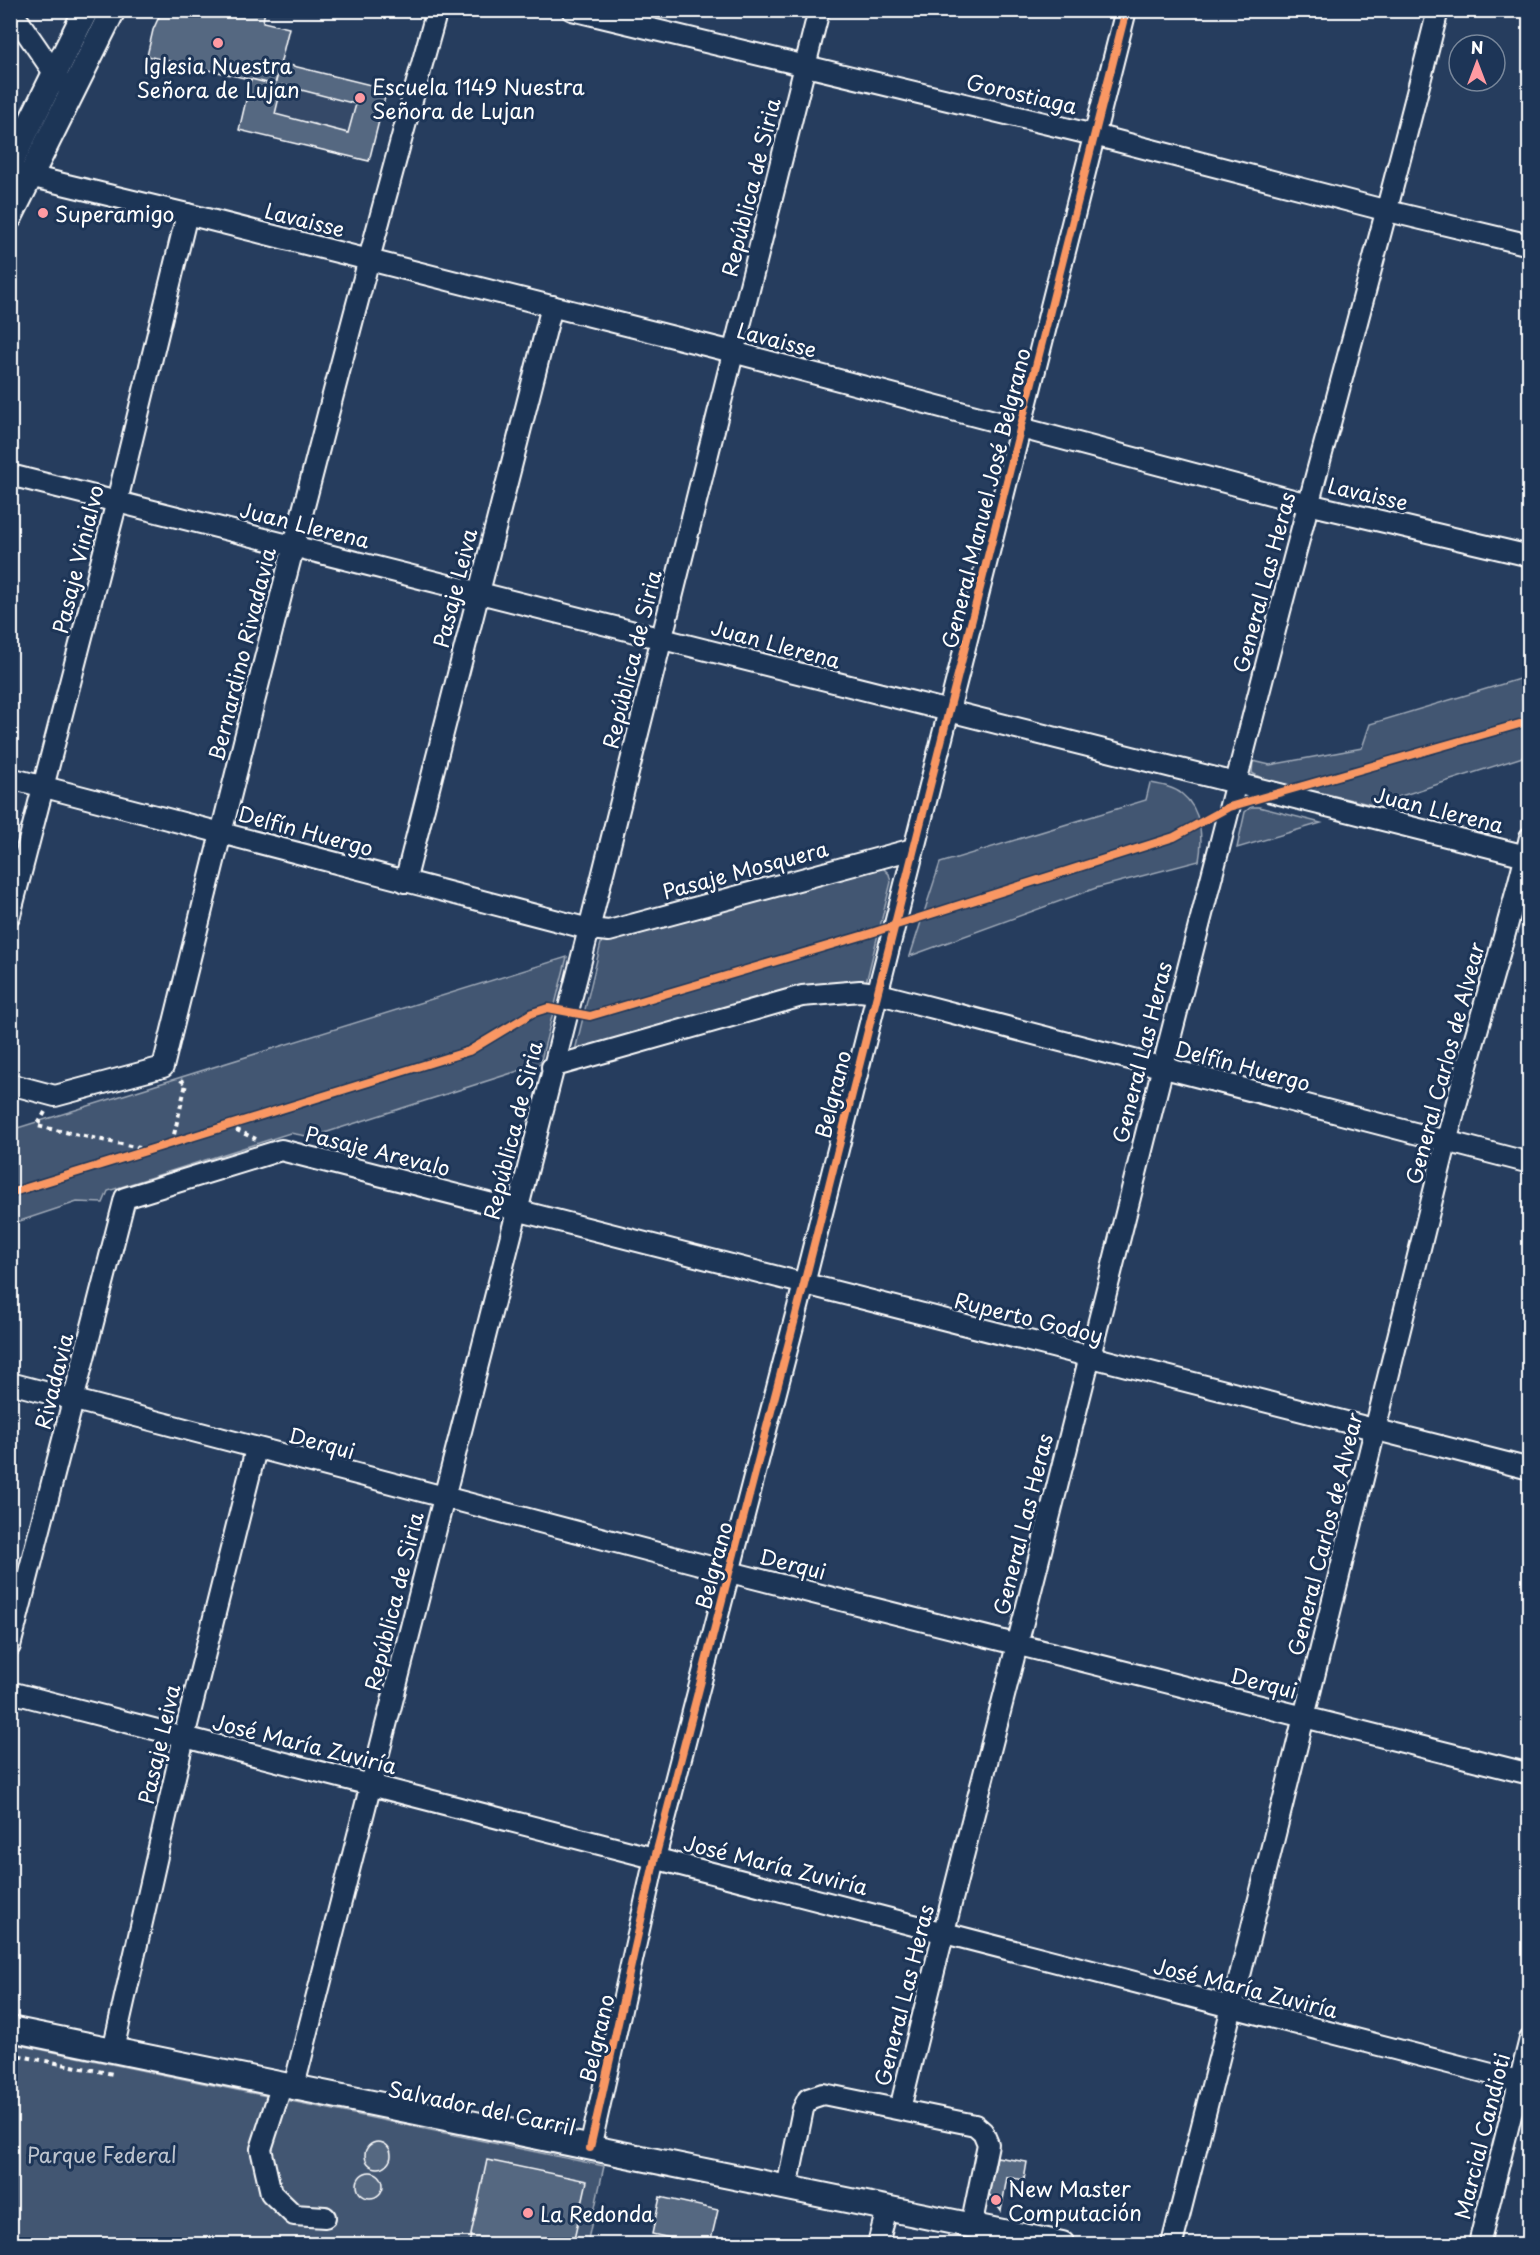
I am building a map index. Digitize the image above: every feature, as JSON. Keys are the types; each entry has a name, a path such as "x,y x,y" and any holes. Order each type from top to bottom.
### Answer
{"main road":[{"path":"10,164 86,10"},
{"path":"10,217 21,174 71,97 113,10"},
{"name":"Salvador del Carril","path":"10,2029 1062,2244"}],"street":[{"path":"11,10 71,97"},
{"name":"Bernardino Rivadavia","path":"162,1067 367,259 437,10"},
{"name":"Gorostiaga","path":"572,10 1095,135 1388,211 1530,245"},
{"name":"República de Siria","path":"325,2217 294,2215 271,2193 261,2150 288,2085 371,1785 589,929 819,10"},
{"name":"General Manuel José Belgrano","path":"876,993 1126,10"},
{"name":"General Las Heras","path":"900,2109 942,1932 1017,1645 1161,1069 1308,504 1388,211 1438,10"},
{"name":"Lavaisse","path":"21,174 733,352 1020,430 1308,504 1530,556"},
{"name":"Pasaje Vinialvo","path":"10,915 117,501 188,214"},
{"name":"Pasaje Leiva","path":"405,882 477,592 552,306"},
{"name":"Juan Llerena","path":"10,475 661,637 1527,857"},
{"name":"Delfín Huergo","path":"10,778 221,831 405,882 589,929"},
{"name":"General Carlos de Alvear","path":"1172,2244 1446,1142 1527,857 1530,837"},
{"name":"Pasaje Mosquera","path":"589,929 609,931 914,849"},
{"path":"552,1067 802,996 860,991 876,993"},
{"name":"Delfín Huergo","path":"876,993 1161,1069 1530,1163"},
{"name":"Belgrano","path":"590,2148 655,1858 804,1284 876,993"},
{"path":"10,1084 55,1096 162,1067"},
{"name":"Pasaje Arevalo","path":"125,1198 281,1150 516,1210"},
{"name":"Rivadavia","path":"10,1646 125,1198"},
{"name":"Ruperto Godoy","path":"516,1210 1375,1431 1530,1468"},
{"name":"Derqui","path":"10,1383 730,1572 1530,1774"},
{"name":"Pasaje Leiva","path":"113,2050 184,1737 256,1449"},
{"name":"José María Zuviría","path":"10,1692 1524,2082"},
{"name":"Marcial Candioti","path":"1479,2244 1524,2082 1530,2039"},
{"path":"787,2188 803,2109 808,2099 823,2094 900,2109 975,2125 983,2132 988,2144 971,2227"},
{"path":"878,2244 887,2209"}],"path":[{"path":"162,1067 186,1084 172,1143"},
{"path":"55,1096 37,1126 149,1150"}],"shaded area":[{"path":"281,63 387,89 369,161 239,130 251,79 275,85"}],"green space":[{"path":"1529,676 1529,755 1373,805 1263,779 1252,773 1253,761 1270,765 1362,748 1370,724"},
{"path":"1150,783 1179,792 1194,808 1201,834 1199,861 1096,888 910,956 940,863 1146,800"},
{"path":"1251,807 1321,823 1237,848 1245,812"},
{"path":"882,867 889,874 891,882 866,983 835,983 800,989 574,1055 602,939"},
{"path":"567,957 540,1064 312,1137 290,1133 108,1191 103,1203 77,1202 11,1224 11,1130"},
{"name":"Parque Federal","path":"10,2043 604,2166 587,2244 11,2244"}],"building":[{"name":"Iglesia Nuestra Señora de Lujan","path":"162,10 265,10 263,22 289,28 275,85 147,56 153,30"},
{"path":"281,63 387,89 369,161 239,130 251,79 275,85","holes":["282,85 356,104 348,133 275,114"]},
{"path":"378,2142 387,2146 391,2155 387,2164 378,2168 369,2164 365,2155 369,2146"},
{"path":"997,2157 1027,2162 1024,2180 1007,2177 1001,2211 989,2194"},
{"name":"La Redonda","path":"487,2160 587,2181 573,2244 469,2244"},
{"path":"370,2172 379,2176 383,2185 379,2194 370,2198 361,2194 357,2185 361,2176"},
{"path":"660,2197 718,2210 710,2244 697,2244 652,2234"}],"cycle path":[{"path":"590,2148 655,1858 804,1284 1126,10"},
{"path":"10,1193 469,1051 532,1013 548,1008 590,1016 868,934 1174,837 1229,807 1530,721"}],"place":[{"name":"Iglesia Nuestra Señora de Lujan","path":"218,43"},
{"name":"Escuela 1149 Nuestra Señora de Lujan","path":"360,98"},
{"name":"Superamigo","path":"43,213"},
{"name":"New Master Computación","path":"996,2200"},
{"name":"La Redonda","path":"528,2213"}]}
